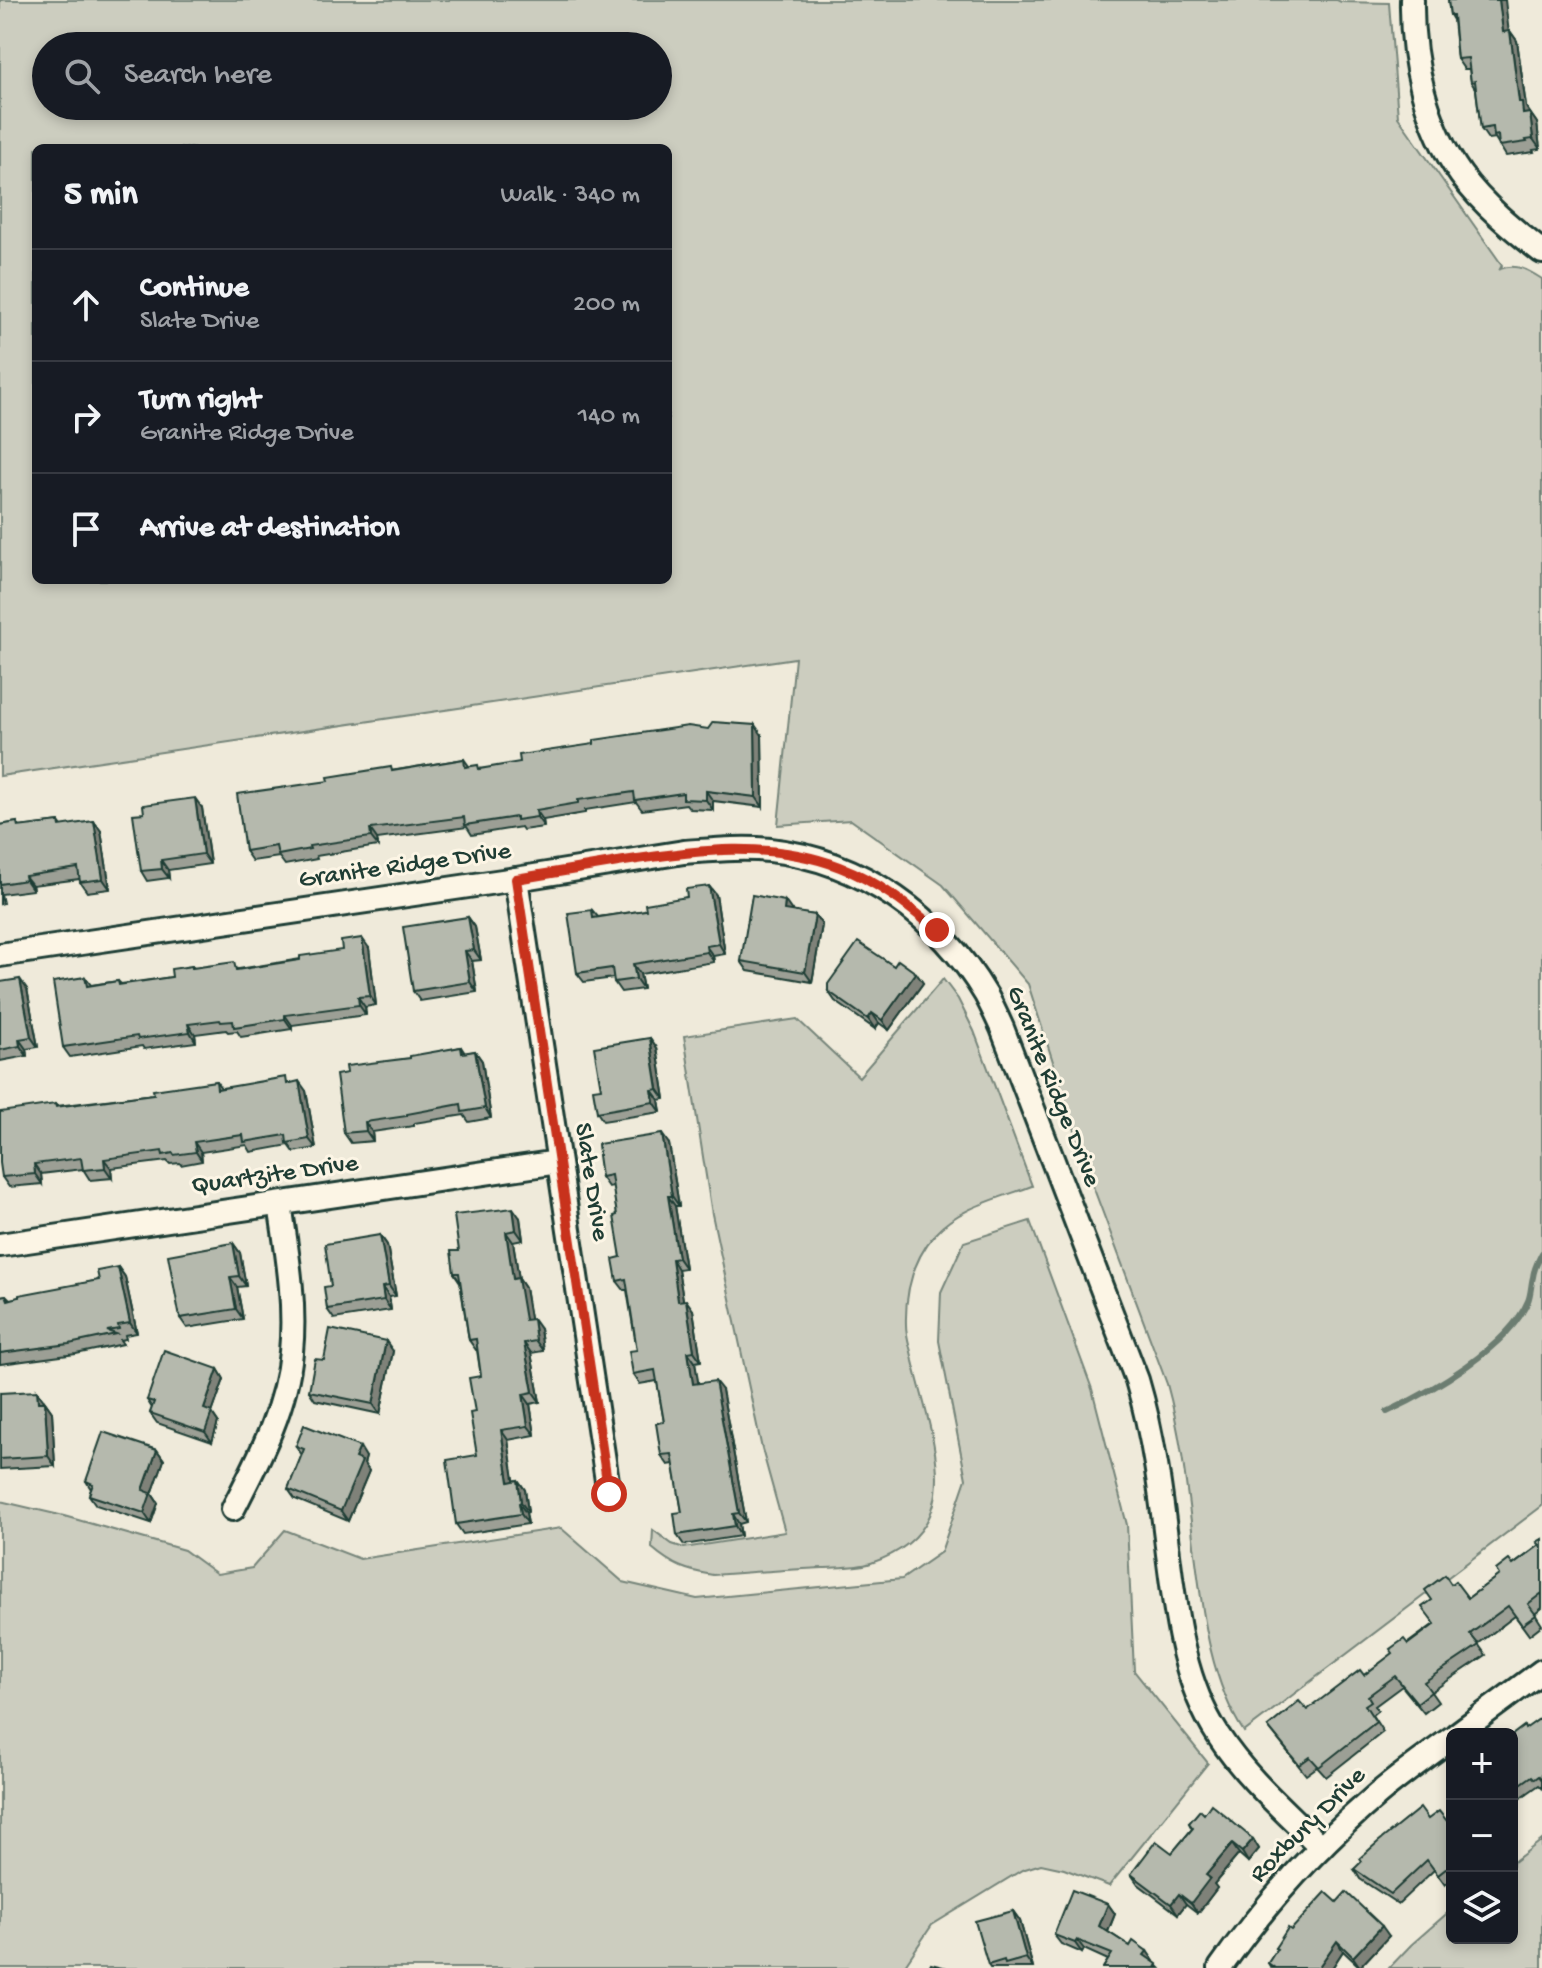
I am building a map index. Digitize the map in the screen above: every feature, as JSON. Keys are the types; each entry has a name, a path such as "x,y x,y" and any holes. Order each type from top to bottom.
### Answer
{"street":[{"path":"1412,0 1415,59 1441,141 1461,175 1485,203 1542,252"},
{"name":"Granite Ridge Drive","path":"0,955 684,852 739,849 802,855 841,867 876,884 906,904 937,930 965,964 1002,1028 1137,1380 1155,1454 1178,1626 1188,1670 1201,1703 1217,1734 1236,1760 1321,1847"},
{"name":"Slate Drive","path":"516,879 609,1494"},
{"name":"Quartzite Drive","path":"0,1245 558,1162"},
{"path":"233,1509 277,1414 291,1355 293,1322 280,1204"},
{"name":"Roxbury Drive","path":"1465,1728 1542,1671"},
{"name":"Roxbury Drive","path":"1220,1968 1258,1916 1321,1847 1380,1793 1446,1742"}],"shaded area":[{"path":"0,0 1337,0 1389,3 1398,117 1502,265 1500,269 1517,267 1542,279 1542,1506 1244,1732 1224,1693 1211,1650 1181,1450 1167,1384 1094,1189 1028,984 943,885 851,820 778,825 795,658 0,776"},
{"path":"943,979 958,999 974,1031 1032,1186 980,1205 944,1225 927,1244 912,1277 906,1330 935,1449 937,1478 934,1504 923,1528 903,1548 866,1565 713,1575 681,1567 652,1548 653,1530 672,1544 684,1548 785,1532 762,1449 712,1214 684,1036 797,1019 859,1077"},
{"path":"1030,1221 1092,1389 1127,1525 1134,1671 1208,1763 1109,1886 1041,1864 1022,1870 932,1925 903,1968 0,1968 0,1501 184,1550 217,1574 252,1568 285,1530 360,1559 561,1528 623,1582 697,1599 902,1579 941,1552 966,1479 939,1341 941,1292 964,1242"},
{"path":"1542,1840 1542,1968 1389,1968 1446,1914 1446,1944 1518,1944 1518,1858"}],"building":[{"path":"1448,0 1499,0 1503,32 1510,31 1519,102 1522,102 1523,114 1530,113 1533,139 1499,146 1493,127 1481,129 1475,81 1471,82 1468,58 1457,59 1453,15 1450,15"},
{"path":"713,722 755,725 756,797 706,791 706,800 683,799 683,793 635,800 634,792 536,810 537,817 465,825 464,817 370,829 371,837 309,846 310,849 278,855 276,846 245,851 237,794 329,781 328,777 391,767 392,771 464,759 465,767 478,765 479,769 520,762 519,755 594,744 594,740 688,726 708,729"},
{"path":"195,798 203,854 161,860 162,869 141,871 133,814 144,813 143,805"},
{"path":"94,821 103,879 80,882 78,868 25,876 26,880 0,884 0,825 17,822 18,827 59,822 60,826"},
{"path":"709,886 719,944 706,946 707,952 633,964 636,979 614,982 612,968 577,973 568,913 592,910 593,918 646,910 645,904 687,897 686,889"},
{"path":"752,895 785,901 784,910 815,915 805,972 741,961"},
{"path":"468,917 474,950 465,951 470,982 413,991 403,927"},
{"path":"362,938 370,996 358,997 359,1005 285,1015 285,1019 234,1027 233,1021 220,1020 188,1024 190,1032 63,1047 53,982 85,977 87,986 118,981 119,985 172,977 171,969 234,962 236,970 342,950 341,941"},
{"path":"858,942 894,966 898,960 916,973 882,1020 872,1013 868,1019 828,991 828,984"},
{"path":"20,979 31,1037 19,1039 20,1046 0,1050 0,982"},
{"path":"650,1038 658,1089 652,1090 654,1102 597,1112 593,1089 601,1088 594,1047"},
{"path":"461,1047 462,1053 475,1051 485,1108 462,1112 461,1104 365,1122 366,1131 344,1133 336,1075 347,1073 346,1066 410,1058"},
{"path":"286,1077 287,1084 299,1081 309,1139 287,1143 286,1135 244,1142 243,1135 194,1142 196,1152 163,1155 162,1151 104,1159 105,1168 83,1170 81,1158 34,1164 35,1174 2,1177 0,1112 154,1094 153,1090 216,1081 217,1089"},
{"path":"662,1134 678,1258 672,1259 678,1301 686,1300 694,1351 688,1352 693,1384 715,1381 739,1513 733,1514 735,1526 677,1535 674,1513 682,1512 672,1454 661,1455 656,1423 664,1422 655,1370 633,1374 629,1351 637,1350 626,1279 617,1281 613,1259 621,1257 611,1175 601,1177 598,1155 598,1144"},
{"path":"513,1208 516,1230 506,1232 513,1279 518,1278 525,1320 533,1319 536,1341 524,1343 533,1392 523,1394 528,1426 501,1430 509,1482 518,1480 521,1514 456,1524 447,1460 477,1455 470,1413 475,1412 469,1378 481,1376 476,1339 469,1340 459,1273 454,1273 451,1251 459,1251 454,1215"},
{"path":"380,1235 389,1286 382,1287 384,1300 327,1309 324,1287 331,1286 325,1244"},
{"path":"233,1243 239,1276 230,1277 236,1309 180,1318 168,1255"},
{"path":"118,1267 130,1323 107,1331 116,1334 0,1353 0,1296 6,1295 8,1300 19,1295 99,1280 97,1271"},
{"path":"330,1329 386,1341 373,1404 309,1391 315,1359 324,1360"},
{"path":"164,1350 218,1369 204,1409 212,1412 205,1432 150,1413 154,1402 147,1400"},
{"path":"37,1391 38,1402 45,1402 48,1456 0,1459 0,1393"},
{"path":"304,1425 360,1447 355,1458 362,1461 341,1511 288,1489 304,1449 296,1446"},
{"path":"103,1432 157,1450 143,1490 151,1493 144,1513 89,1495 93,1484 86,1481"},
{"path":"1542,1539 1542,1593 1528,1604 1536,1615 1522,1625 1508,1606 1470,1634 1479,1645 1424,1682 1431,1692 1417,1703 1395,1676 1368,1696 1371,1701 1365,1705 1376,1722 1319,1767 1310,1757 1299,1765 1268,1727 1299,1701 1307,1710 1360,1670 1364,1675 1393,1653 1390,1649 1404,1639 1408,1644 1435,1624 1422,1607 1432,1600 1425,1590 1445,1575 1451,1584 1455,1581 1468,1598 1499,1575 1496,1570 1509,1560 1513,1565 1540,1545 1537,1542"},
{"path":"1542,1717 1542,1780 1539,1776 1535,1779 1532,1776 1518,1786 1518,1730 1524,1726 1525,1729"},
{"path":"1211,1804 1253,1839 1242,1852 1232,1844 1206,1875 1210,1878 1191,1903 1179,1894 1171,1904 1131,1874 1156,1841 1172,1853 1193,1828 1189,1823 1200,1810 1204,1814"},
{"path":"1420,1808 1428,1819 1439,1811 1446,1820 1446,1869 1438,1875 1427,1860 1391,1894 1354,1869 1362,1861 1360,1858"},
{"path":"1072,1890 1108,1904 1099,1926 1130,1946 1133,1941 1147,1951 1144,1955 1157,1964 1155,1968 1103,1968 1112,1954 1077,1940 1075,1943 1054,1935"},
{"path":"1326,1892 1337,1902 1346,1892 1382,1926 1353,1957 1337,1941 1318,1968 1275,1968 1268,1963 1288,1928 1291,1930"},
{"path":"1013,1911 1026,1958 988,1965 975,1921"}],"waterway":[{"path":"1387,1412 1446,1380 1504,1335 1528,1301 1534,1271 1542,1253"}],"route":[{"path":"609,1494 516,879 684,852 769,850 802,855 841,867 876,884 937,930"}]}
